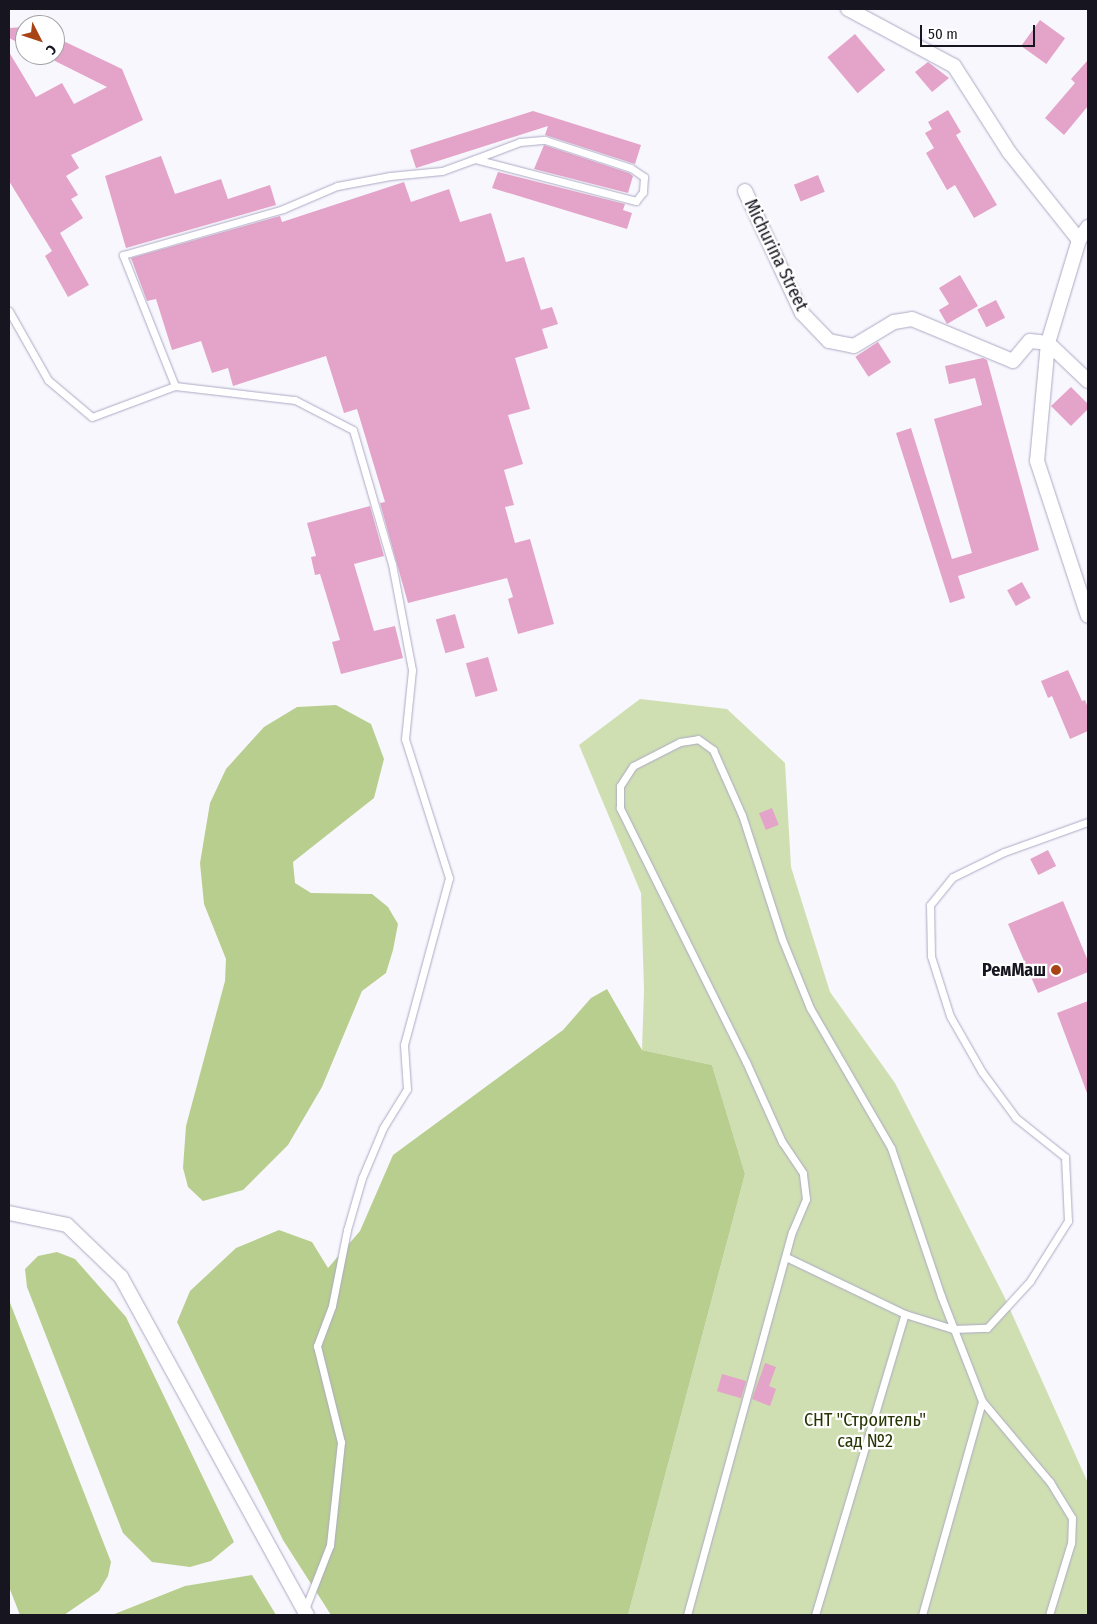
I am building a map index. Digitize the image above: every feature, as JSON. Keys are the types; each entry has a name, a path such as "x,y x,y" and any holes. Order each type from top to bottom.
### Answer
{"street":[{"path":"848,9 954,66 1009,152 1079,240"},
{"name":"Michurina Street","path":"745,191 802,313 829,341 854,346 894,322 912,319 1013,362 1030,342 1048,343"},
{"path":"1088,226 1079,240 1048,343 1037,461 1088,616"},
{"path":"1048,343 1088,381"},
{"path":"9,1213 67,1225 121,1277 306,1613"}],"lane":[{"path":"175,386 123,255 283,209 337,186 390,176 442,171 475,158 520,142 545,140 631,168 644,177 643,192 636,202 475,158"},
{"path":"9,311 48,380 92,417 175,386 295,400 353,430 392,564 412,670 405,739 449,878 404,1044 407,1089 383,1128 362,1178 347,1230 332,1306 317,1346 341,1442 330,1545 306,1613"},
{"path":"687,1615 786,1256 806,1199 803,1173 782,1142 746,1062 620,808 620,786 633,766 680,742 698,739 713,750 742,815 782,938 810,1008 891,1148 954,1329 982,1401 1050,1482 1072,1518 1071,1543 1049,1615"},
{"path":"786,1256 905,1314 954,1329 987,1328 1030,1281 1068,1221 1065,1157 1016,1118 982,1072 950,1016 931,956 930,905 953,877 1004,852 1088,822"},
{"path":"815,1615 905,1314"},
{"path":"922,1615 982,1401"}],"green space":[{"name":"СНТ \"Строитель\" сад №2","path":"640,699 727,709 785,763 791,867 830,992 895,1083 1004,1296 1088,1483 1088,1615 628,1615 745,1174 712,1065 642,1050 644,990 641,893 579,745"},
{"path":"336,705 371,724 384,759 374,798 293,862 295,883 311,893 372,894 388,907 398,924 393,950 386,973 362,991 322,1087 288,1145 243,1190 203,1201 188,1187 183,1168 186,1126 225,981 226,959 204,904 200,863 210,803 226,769 264,727 297,707"},
{"path":"607,989 642,1050 712,1065 745,1174 628,1615 331,1615 283,1540 177,1322 190,1291 236,1248 279,1230 312,1242 328,1268 360,1231 393,1155 563,1030 591,998"},
{"path":"57,1252 75,1259 126,1317 234,1542 211,1561 190,1567 152,1562 123,1533 27,1287 25,1269 38,1256"},
{"path":"9,1300 111,1562 108,1576 99,1591 64,1615 20,1615 9,1587"},
{"path":"252,1575 276,1615 112,1615 185,1586"}],"building":[{"path":"1040,20 1065,38 1046,64 1021,46"},
{"path":"9,28 15,28 15,41 9,38"},
{"path":"855,34 885,70 858,93 827,57"},
{"path":"65,42 122,69 143,120 71,155 79,168 66,176 78,195 71,199 83,218 60,233 89,285 68,297 45,256 52,251 9,181 9,52 15,65 17,65 36,97 62,83 74,104 107,87 63,65 65,65"},
{"path":"1088,60 1088,106 1064,135 1045,118 1075,83 1071,79"},
{"path":"928,62 949,78 932,92 915,72"},
{"path":"948,110 961,132 956,135 997,205 974,218 955,185 947,190 926,153 934,148 925,133 932,129 928,122"},
{"path":"533,111 641,145 635,164 545,135 548,126 416,168 410,150"},
{"path":"544,145 629,173 633,176 628,193 534,169"},
{"path":"161,156 175,194 221,179 228,199 270,185 276,205 126,248 105,176"},
{"path":"498,172 625,204 623,210 632,213 627,229 492,188"},
{"path":"818,175 825,192 801,201 794,185"},
{"path":"404,182 411,202 449,189 460,222 491,213 506,262 524,257 541,310 552,307 558,324 542,329 548,348 515,358 530,409 508,415 523,464 504,470 514,505 505,507 515,543 530,539 554,624 518,634 508,599 513,597 507,578 408,603 380,503 385,502 357,409 344,413 326,356 233,386 228,368 212,373 201,341 172,350 156,299 147,301 131,258 280,216 282,222"},
{"path":"960,275 978,306 947,324 939,310 949,304 939,288"},
{"path":"996,300 1005,318 986,327 977,310"},
{"path":"878,342 891,362 868,377 855,357"},
{"path":"983,358 987,360 1039,550 958,576 965,598 950,603 896,433 911,428 952,559 972,553 934,419 982,405 975,378 949,384 945,366"},
{"path":"1071,387 1088,404 1088,409 1071,426 1051,406"},
{"path":"370,506 384,556 354,564 374,631 395,626 403,658 341,674 332,642 340,640 320,574 315,575 311,557 316,556 307,523"},
{"path":"1022,582 1031,598 1016,606 1007,590"},
{"path":"455,614 465,648 445,653 436,620"},
{"path":"488,657 498,691 476,697 466,663"},
{"path":"1068,670 1082,701 1085,700 1088,708 1088,731 1070,739 1052,696 1048,698 1041,681"},
{"path":"772,808 779,825 766,830 759,813"},
{"path":"1048,850 1056,866 1038,875 1030,859"},
{"path":"1063,901 1088,961 1088,972 1038,993 1008,924"},
{"path":"1088,1001 1088,1093 1087,1093 1057,1013"},
{"path":"765,1363 776,1367 769,1386 776,1389 770,1406 752,1399"},
{"path":"722,1374 746,1381 741,1398 717,1391"}],"place":[{"name":"РемМаш","path":"1056,970"}]}
